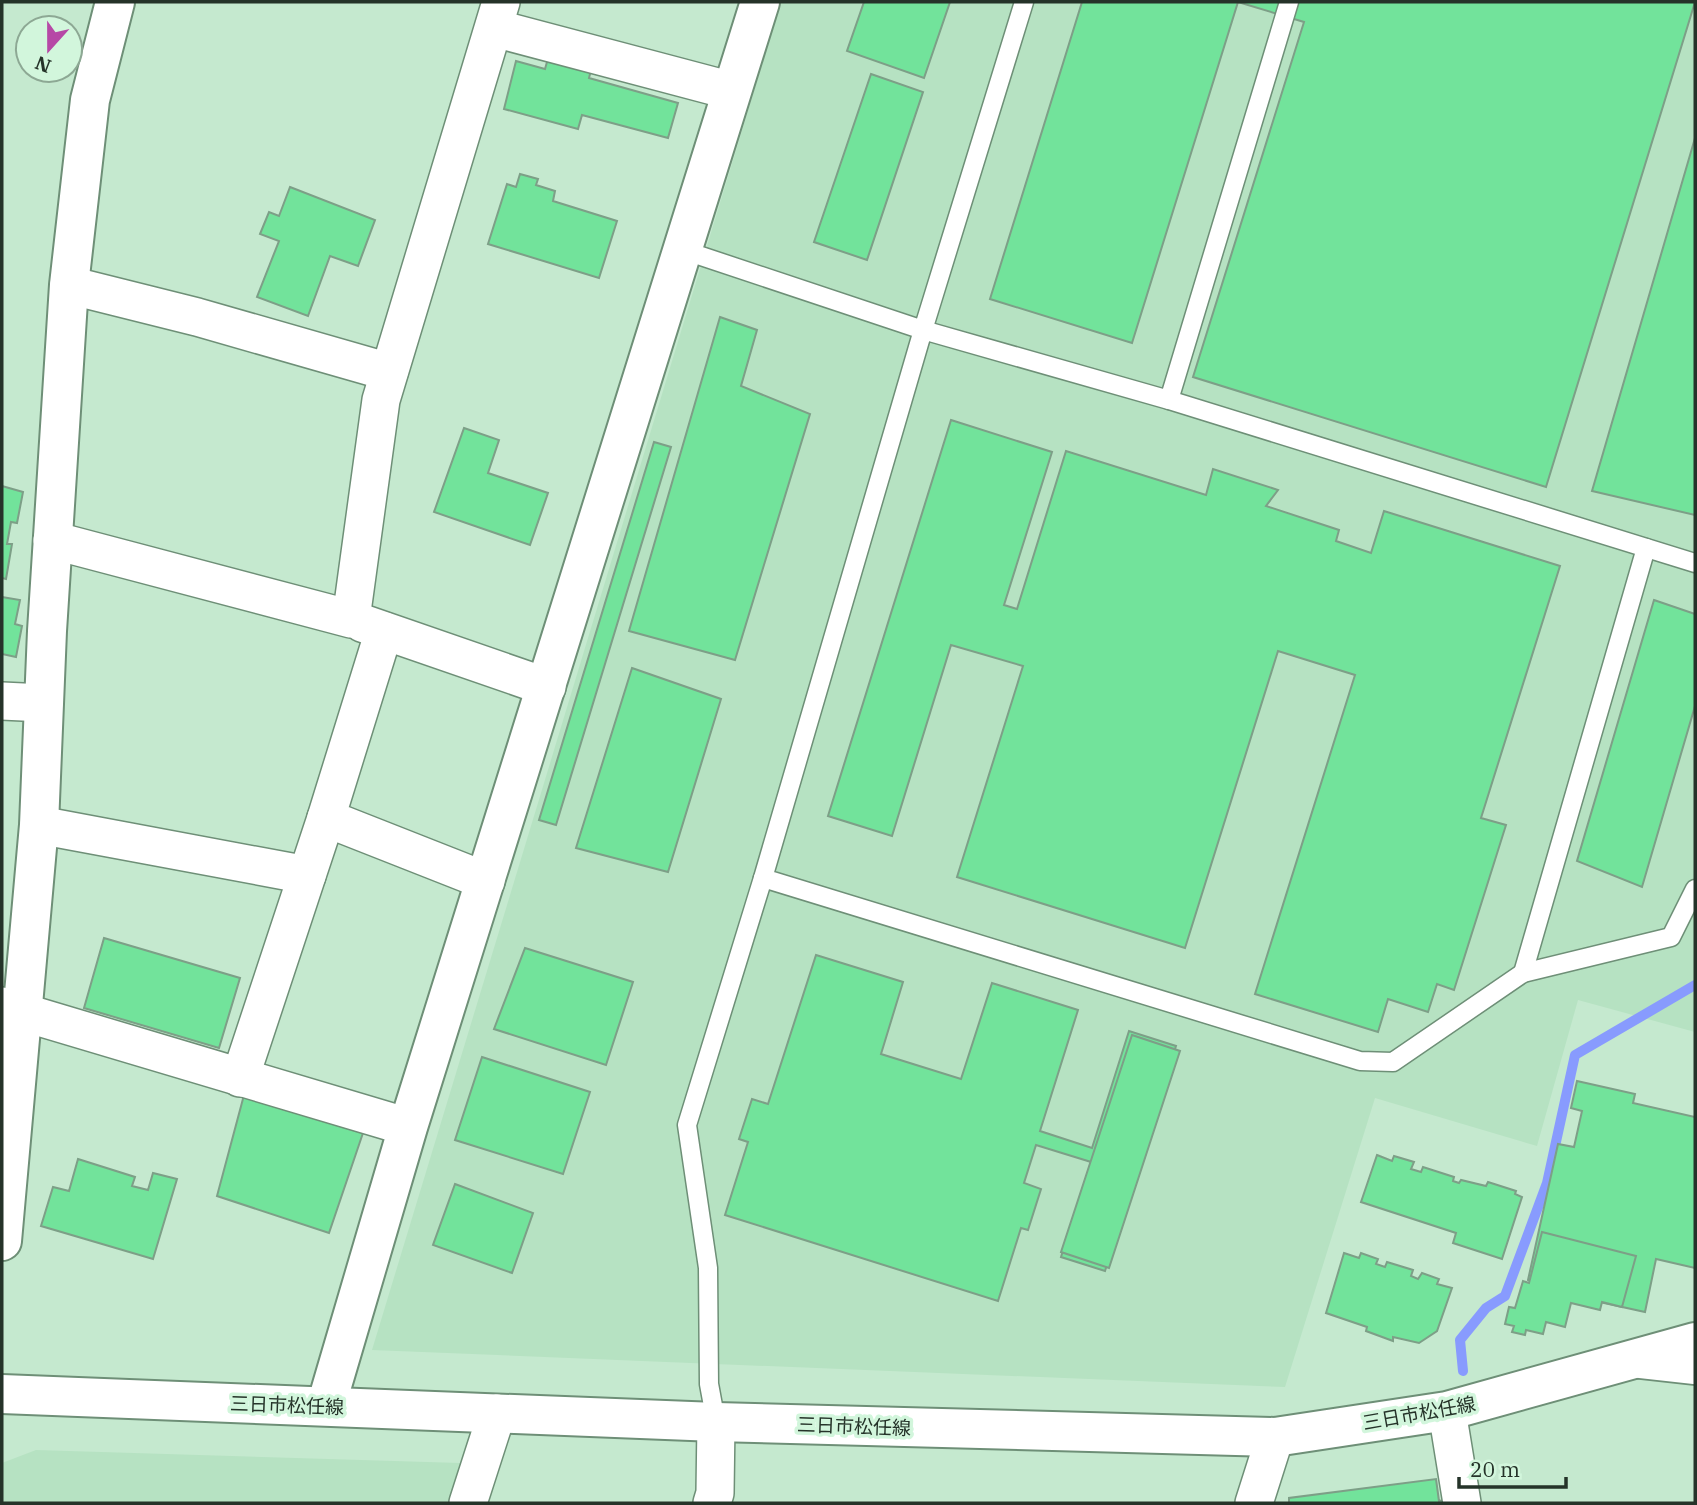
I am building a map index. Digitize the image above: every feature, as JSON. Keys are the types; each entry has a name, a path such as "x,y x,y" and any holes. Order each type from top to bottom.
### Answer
{"street":[{"path":"2,1241 13,1009 39,825 52,540 69,285 90,100 115,2"},
{"path":"326,1406 408,1127 760,2"},
{"path":"240,1078 326,818 368,625 381,400 498,15 733,91"},
{"path":"69,285 197,317 390,372"},
{"path":"52,540 368,625 547,687"},
{"path":"2,701 44,703"},
{"path":"326,818 486,881"},
{"path":"39,825 307,875"},
{"path":"13,1009 408,1127"},
{"name":"三日市松任線","path":"2,1394 716,1422 1275,1437 1447,1411 1642,1359 1695,1342"},
{"path":"1642,1359 1695,1365"},
{"path":"1447,1411 1462,1503"},
{"path":"468,1503 497,1413"},
{"path":"712,1503 715,1493 716,1422"},
{"path":"1254,1503 1275,1437"}],"lane":[{"path":"716,1422 709,1384 708,1268 687,1125 923,330 1024,2"},
{"path":"1169,400 1289,2"},
{"path":"683,250 923,330 1169,400 1695,564"},
{"path":"1523,973 1646,548"},
{"path":"762,878 1360,1061 1393,1062 1523,973 1671,937 1695,889"}],"shaded area":[{"path":"781,2 1695,2 1695,1032 1578,1000 1537,1146 1375,1098 1285,1387 372,1350"},
{"path":"36,1450 461,1463 448,1503 2,1503 2,1463"}],"building":[{"path":"864,2 950,2 924,78 847,51"},
{"path":"1082,2 1238,2 1132,343 990,299"},
{"path":"1238,2 1695,2 1546,487 1193,377 1304,22"},
{"path":"549,55 592,66 589,78 678,103 668,138 582,115 578,129 504,109 516,61 545,69"},
{"path":"871,74 923,92 867,260 814,242"},
{"path":"1695,138 1695,515 1592,491"},
{"path":"520,174 538,179 536,185 555,191 553,201 617,221 599,278 488,244 507,184 516,187"},
{"path":"290,187 375,220 358,266 330,256 308,316 257,297 279,241 260,234 269,212 279,216"},
{"path":"720,317 757,330 741,386 810,414 735,660 629,631"},
{"path":"951,420 1052,452 1004,605 1017,609 1066,451 1206,495 1213,469 1278,490 1266,506 1339,530 1336,541 1371,553 1384,511 1560,566 1481,818 1506,825 1454,990 1437,984 1428,1012 1388,999 1378,1032 1255,994 1355,675 1278,651 1185,948 957,877 1023,666 951,645 892,836 828,816"},
{"path":"464,428 499,440 488,473 548,493 530,545 434,512"},
{"path":"654,442 671,447 556,825 539,820"},
{"path":"2,486 23,492 17,523 11,522 7,544 12,544 6,579 2,578"},
{"path":"2,597 20,600 15,624 22,626 16,657 2,654"},
{"path":"1654,600 1695,614 1695,706 1642,887 1577,861"},
{"path":"632,668 721,699 668,872 576,848"},
{"path":"104,938 240,978 219,1048 84,1008"},
{"path":"525,948 633,982 606,1065 494,1029"},
{"path":"816,955 903,982 881,1054 961,1079 992,983 1078,1010 1040,1131 1092,1148 1129,1031 1176,1046 1105,1271 1061,1257 1091,1162 1036,1145 1024,1183 1041,1189 1028,1230 1021,1228 998,1301 725,1215 748,1142 739,1139 752,1099 768,1104"},
{"path":"1132,1035 1180,1051 1109,1268 1061,1252"},
{"path":"482,1057 590,1092 563,1174 455,1140"},
{"path":"1577,1081 1635,1094 1633,1103 1695,1117 1695,1268 1656,1259 1645,1312 1536,1288 1537,1282 1528,1280 1558,1144 1574,1147 1582,1111 1571,1108"},
{"path":"244,1095 364,1130 329,1233 217,1196"},
{"path":"1377,1155 1392,1161 1394,1156 1414,1162 1411,1169 1421,1172 1423,1167 1454,1177 1453,1181 1459,1183 1461,1180 1486,1186 1488,1182 1516,1191 1515,1194 1522,1197 1502,1259 1453,1243 1456,1233 1361,1202"},
{"path":"78,1159 135,1177 132,1186 148,1190 153,1173 177,1179 153,1259 41,1226 53,1187 69,1191"},
{"path":"455,1184 533,1213 512,1273 433,1245"},
{"path":"1542,1232 1636,1256 1622,1307 1602,1302 1600,1310 1571,1303 1565,1327 1546,1322 1543,1334 1526,1330 1525,1335 1512,1332 1514,1326 1505,1324 1509,1307 1515,1308 1523,1281 1529,1283"},
{"path":"1344,1253 1359,1258 1361,1253 1378,1259 1376,1264 1385,1267 1387,1262 1413,1270 1411,1276 1418,1279 1422,1273 1439,1279 1437,1284 1452,1288 1437,1331 1419,1343 1393,1337 1393,1341 1366,1331 1367,1327 1326,1313"},
{"path":"1436,1479 1439,1501 1445,1500 1446,1503 1289,1503 1289,1498"}],"waterway":[{"path":"1463,1371 1460,1340 1486,1308 1505,1296 1547,1183 1575,1055 1695,985"}]}
